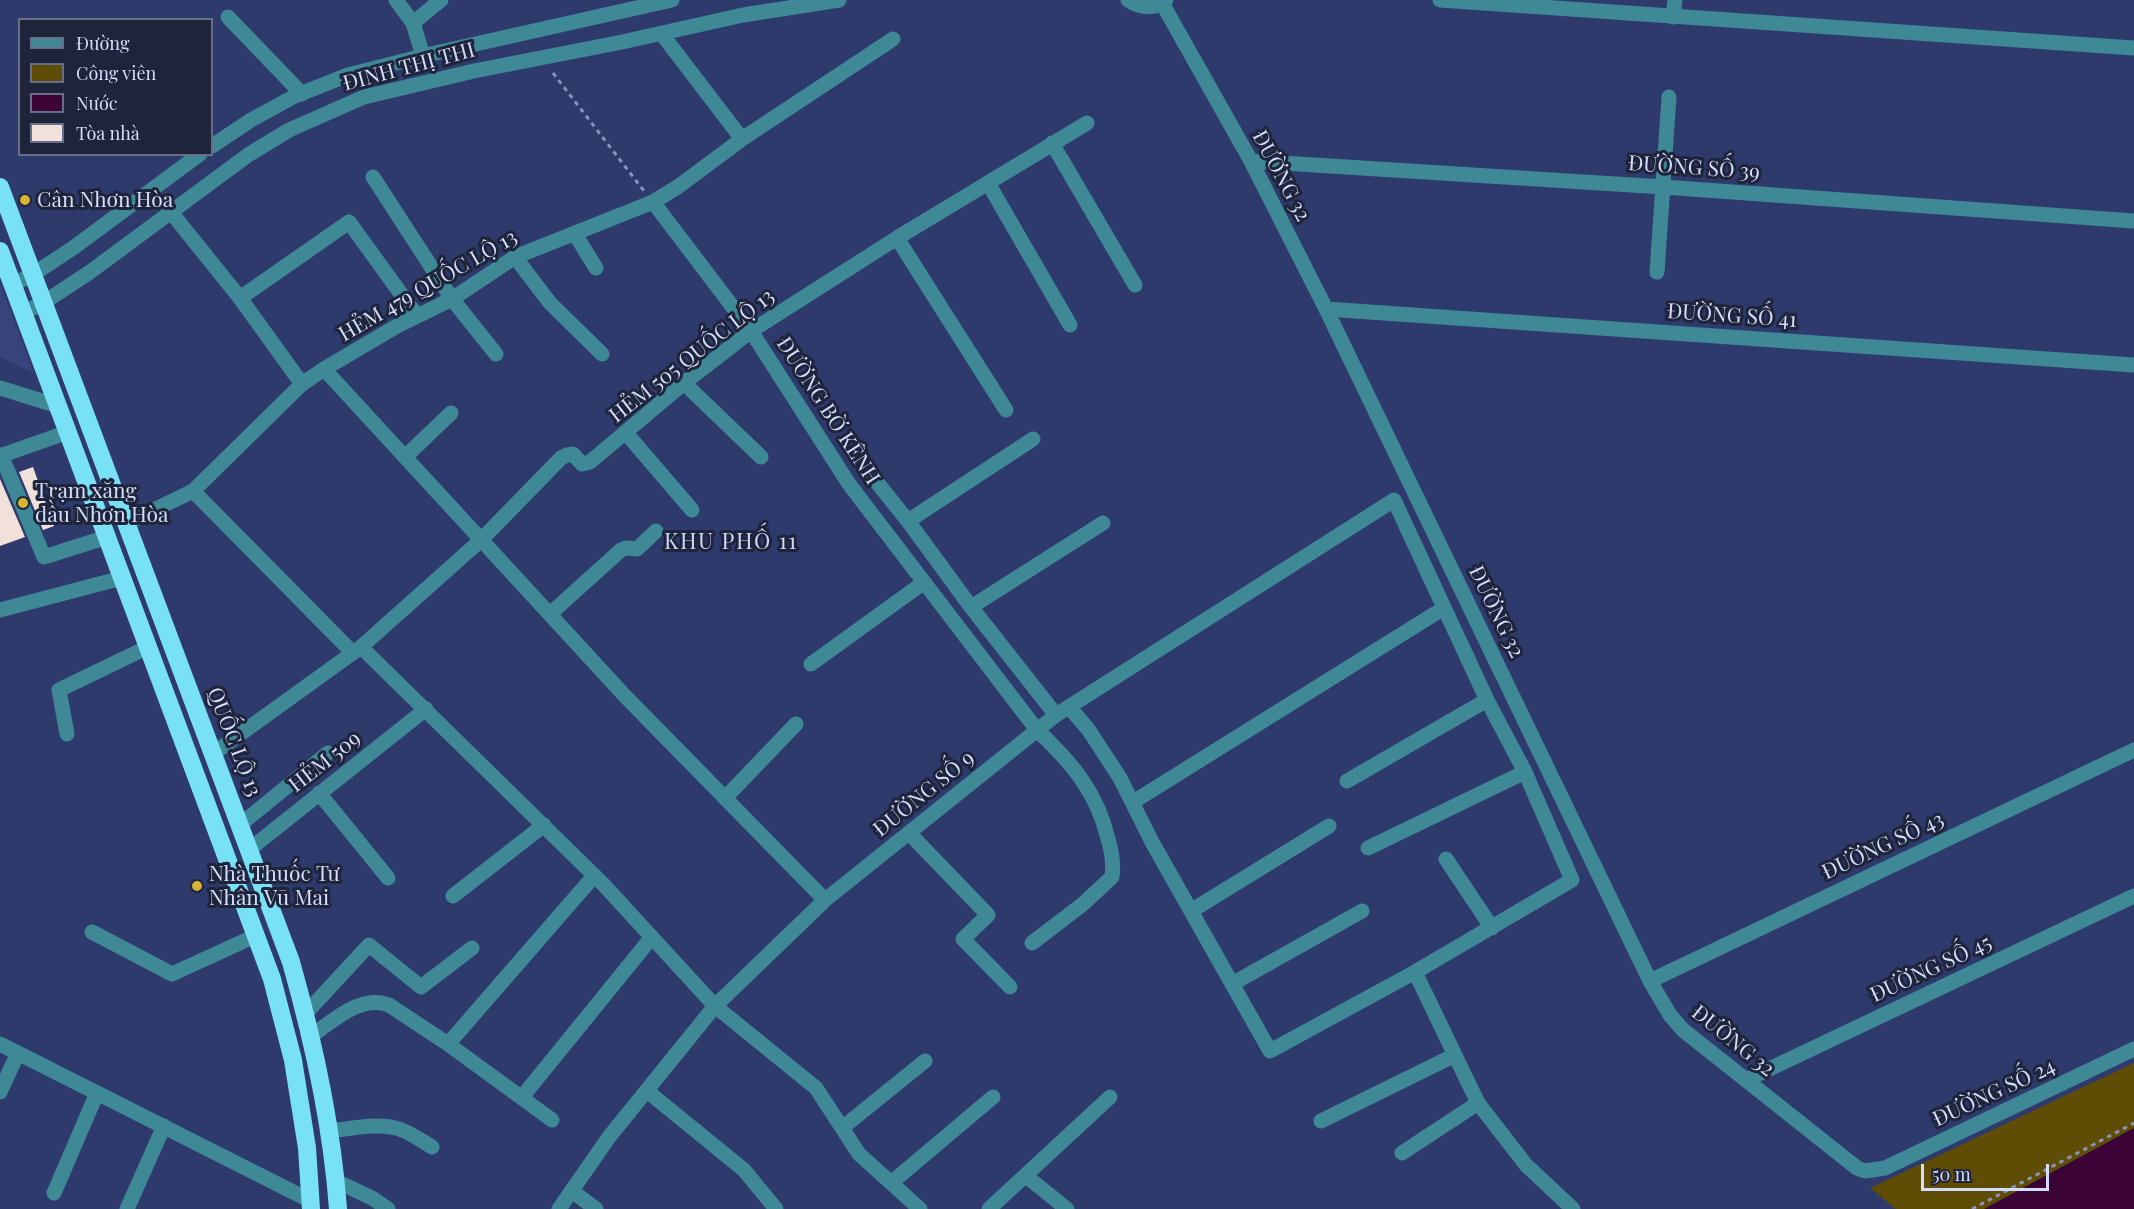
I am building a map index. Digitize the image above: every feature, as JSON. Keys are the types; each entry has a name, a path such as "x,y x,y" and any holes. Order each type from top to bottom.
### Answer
{"highway":[{"name":"QUỐC LỘ 13","path":"0,188 291,962 311,1036 329,1131 338,1209"},
{"path":"0,251 272,979 293,1060 306,1148 311,1205"}],"street":[{"path":"396,0 413,22 423,56"},
{"path":"413,22 441,0"},
{"name":"ĐINH THỊ THI","path":"213,145 251,120 302,94 348,75 672,0"},
{"name":"ĐINH THỊ THI","path":"43,303 90,272 248,155 288,130 335,108 364,97 427,81 742,15 839,0"},
{"path":"1128,0 1144,7 1164,2"},
{"path":"1440,0 2134,48"},
{"path":"1674,17 1675,0"},
{"name":"ĐƯỜNG 32","path":"1164,2 1251,161 1326,309 1650,981 1670,1015 1683,1030 1857,1168 1870,1171"},
{"path":"228,17 302,94"},
{"path":"661,33 742,139"},
{"name":"HẺM 479 QUỐC LỘ 13","path":"127,523 193,491 302,384 324,369 397,326 452,299 515,257 652,202 679,186 742,139 893,39"},
{"path":"1657,272 1669,97"},
{"name":"HẺM 505 QUỐC LỘ 13","path":"214,753 357,650 481,540 561,458 573,454 582,464 586,464 751,331 897,238 1087,123"},
{"path":"1052,143 1136,285"},
{"path":"12,284 32,275 74,248 197,156"},
{"name":"ĐƯỜNG SỐ 39","path":"1251,161 1664,187 2134,221"},
{"path":"373,177 452,299 496,354"},
{"path":"988,183 1070,325"},
{"name":"ĐƯỜNG BỜ KÊNH","path":"652,202 751,331 849,484 922,583 1037,730 1054,746 1094,798 1106,828 1113,858 1112,877 1032,943"},
{"path":"170,211 240,298 302,384"},
{"path":"240,298 349,222 417,316"},
{"path":"575,234 596,268"},
{"path":"897,238 1006,410"},
{"path":"515,257 550,303 602,354"},
{"path":"23,313 43,303"},
{"name":"ĐƯỜNG SỐ 41","path":"1326,309 2134,365"},
{"path":"324,369 624,695 825,900"},
{"path":"684,383 761,457"},
{"path":"0,388 58,406"},
{"path":"405,457 451,413"},
{"path":"68,432 1,455 44,557 107,537"},
{"path":"626,433 692,510"},
{"path":"908,521 1033,439"},
{"path":"871,475 971,607 1062,711 1088,729 1103,750 1270,1051 1415,972 1572,880 1525,772 1487,700 1444,608 1133,802"},
{"path":"193,491 357,650 426,709 544,825 715,1006 816,1088 859,1154 920,1209"},
{"name":"ĐƯỜNG SỐ 9","path":"559,1209 609,1137 715,1006 825,900 1062,711 1394,500 1444,608"},
{"path":"971,607 1103,523"},
{"path":"550,614 621,550 637,549 656,531"},
{"path":"0,610 122,578"},
{"path":"811,664 922,583"},
{"path":"67,734 59,690 148,647"},
{"path":"1347,781 1487,700"},
{"name":"HẺM 509","path":"250,849 426,709"},
{"path":"724,798 796,724"},
{"name":"ĐƯỜNG SỐ 43","path":"1650,981 2134,750"},
{"path":"241,824 328,753"},
{"path":"1368,848 1525,772"},
{"path":"319,793 388,878"},
{"path":"453,896 544,825"},
{"path":"1191,911 1329,826"},
{"path":"909,833 988,915 963,939 1010,987"},
{"path":"1446,859 1492,928"},
{"path":"448,1044 594,876"},
{"name":"ĐƯỜNG SỐ 45","path":"1746,1080 2134,896"},
{"path":"1232,984 1362,911"},
{"path":"92,932 172,974 255,936"},
{"path":"522,1097 652,937"},
{"path":"306,1013 369,945 421,987 472,948"},
{"path":"1415,972 1478,1103 1526,1165 1574,1209"},
{"path":"311,1036 353,1009 368,1002 379,1001 389,1005 448,1044 552,1120"},
{"path":"0,1044 164,1126 311,1205"},
{"name":"ĐƯỜNG SỐ 24","path":"1870,1171 1885,1168 2134,1049"},
{"path":"0,1092 18,1053"},
{"path":"1321,1121 1455,1055"},
{"path":"842,1128 925,1061"},
{"path":"647,1090 744,1170 775,1208"},
{"path":"54,1193 98,1093"},
{"path":"891,1183 993,1097"},
{"path":"989,1209 1110,1097"},
{"path":"1402,1153 1478,1103"},
{"path":"127,1209 164,1126"},
{"path":"329,1131 387,1127 400,1129 432,1147"},
{"path":"1026,1176 1067,1209"},
{"path":"336,1180 372,1198 388,1209"},
{"path":"572,1191 596,1209"}],"path":[{"path":"541,58 652,202"},
{"path":"1972,1209 2134,1123"}],"shaded area":[{"path":"0,283 34,373 0,357"}],"green space":[{"path":"2134,1063 2134,1128 1984,1209 1896,1209 1870,1188"}],"water":[{"path":"2134,1128 2134,1209 1984,1209"}],"building":[{"path":"33,467 54,526 43,530 19,472"},
{"path":"0,479 25,537 0,546"}],"place":[{"name":"Cân Nhơn Hòa","path":"25,200"},
{"name":"Trạm xăng dầu Nhơn Hòa","path":"23,503"},
{"name":"Nhà Thuốc Tư Nhân Vū Mai","path":"197,886"}],"district":[{"name":"KHU PHỐ 11","path":"731,542"}]}
